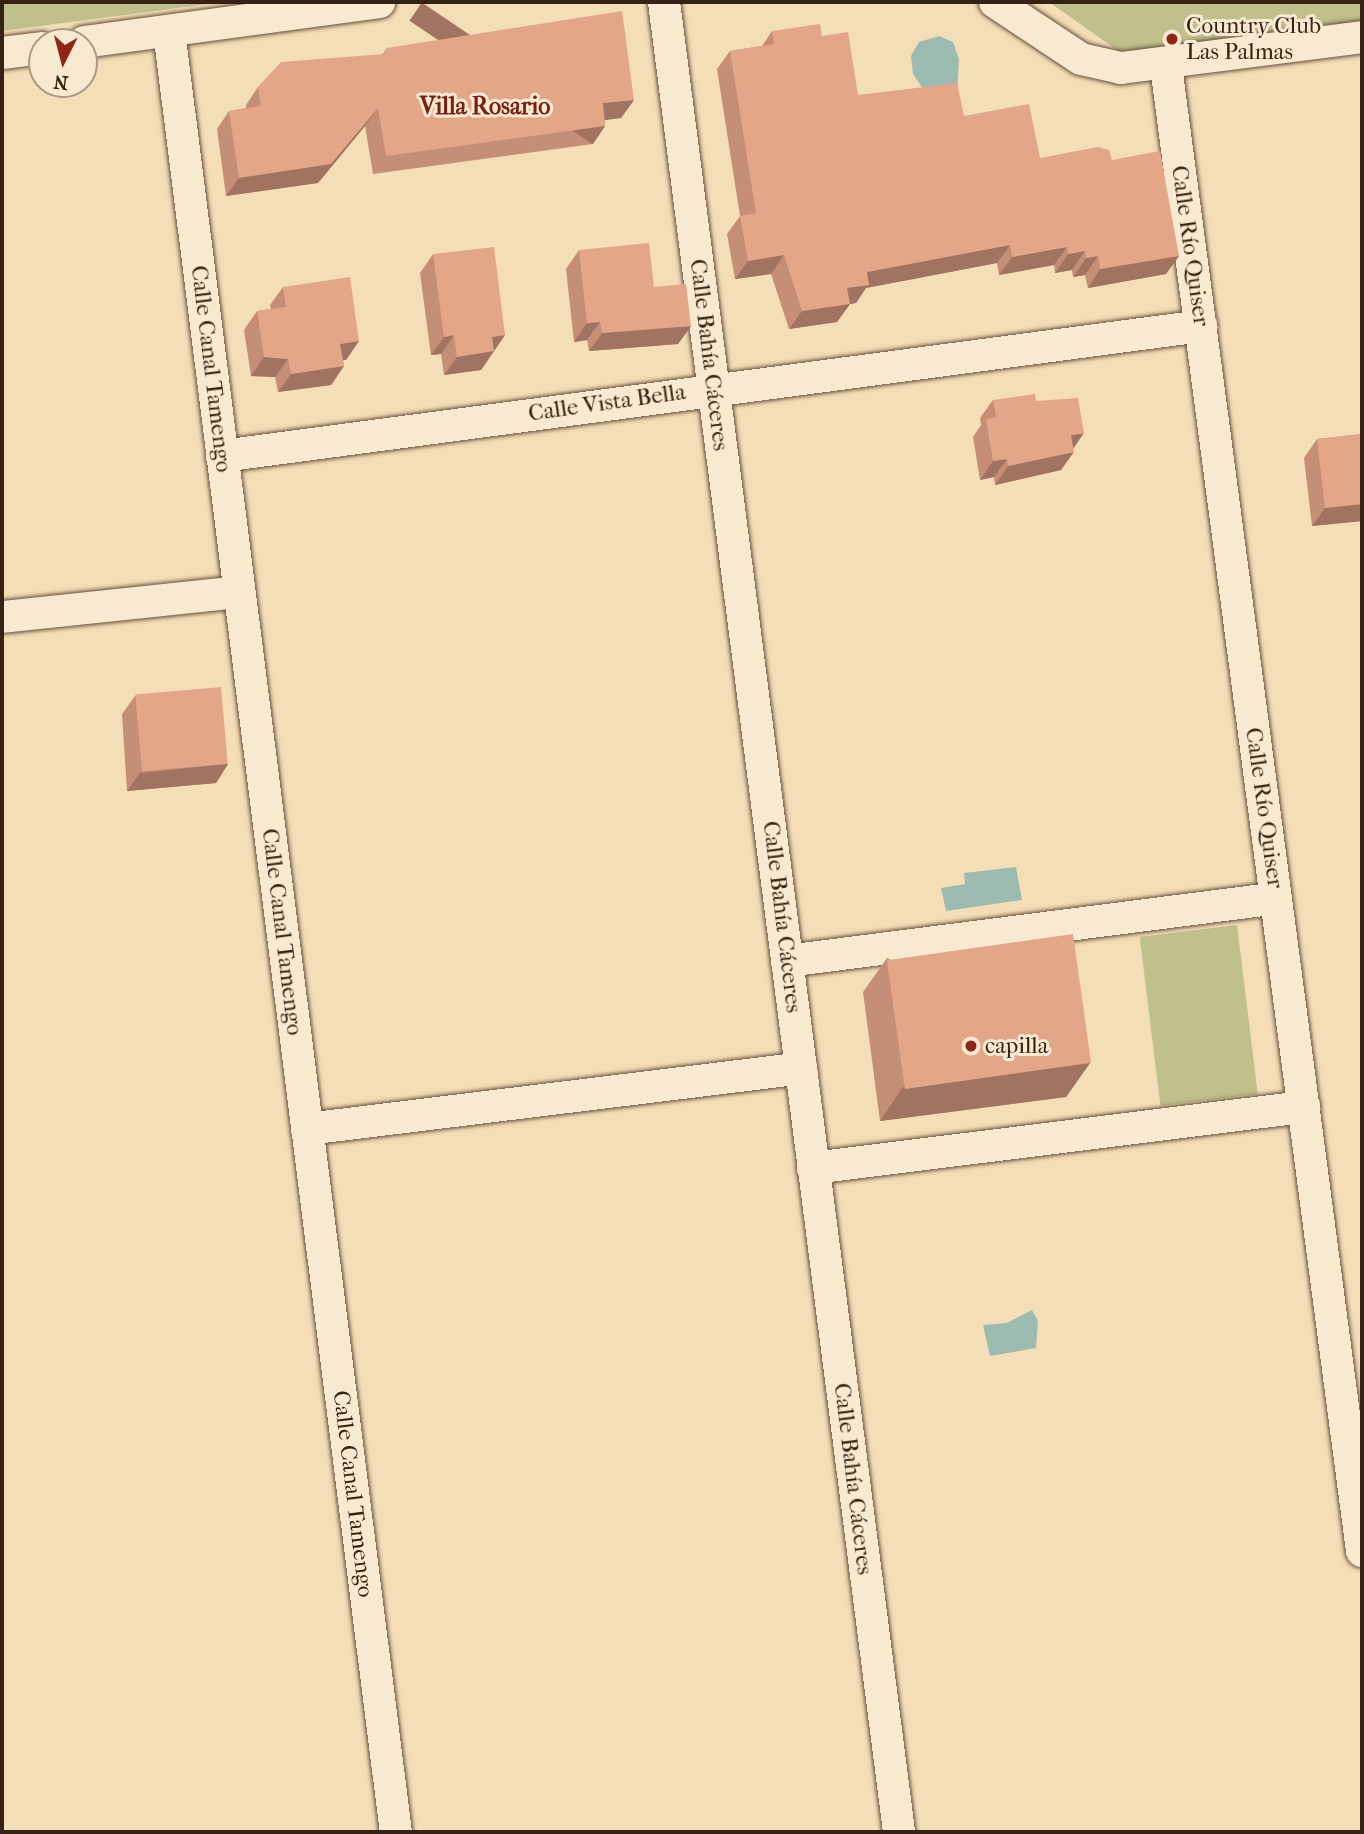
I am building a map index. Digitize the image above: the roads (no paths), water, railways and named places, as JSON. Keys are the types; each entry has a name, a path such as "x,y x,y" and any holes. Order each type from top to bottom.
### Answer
{"street":[{"path":"98,40 379,2"},
{"name":"Calle Bahía Cáceres","path":"664,2 899,1832"},
{"path":"995,2 1081,59 1121,68 1166,66 1362,37"},
{"name":"Calle Canal Tamengo","path":"169,31 396,1832"},
{"path":"2,53 28,49"},
{"name":"Calle Río Quiser","path":"1166,66 1362,1551"},
{"name":"Calle Vista Bella","path":"222,456 713,388 1201,326"},
{"path":"2,617 239,592"},
{"path":"787,961 1276,898"},
{"path":"307,1129 801,1068"},
{"path":"813,1168 1304,1107"}],"water":[{"path":"939,36 953,42 959,59 957,95 925,92 913,74 911,56 919,42"},
{"path":"1016,867 1022,900 946,911 941,888 965,884 964,873"},
{"path":"1032,1310 1038,1321 1036,1348 990,1356 983,1325 1007,1323"}],"place":[{"name":"Country Club Las Palmas","path":"1172,39"},
{"name":"capilla","path":"971,1046"}],"district":[{"name":"Villa Rosario","path":"485,107"}]}
